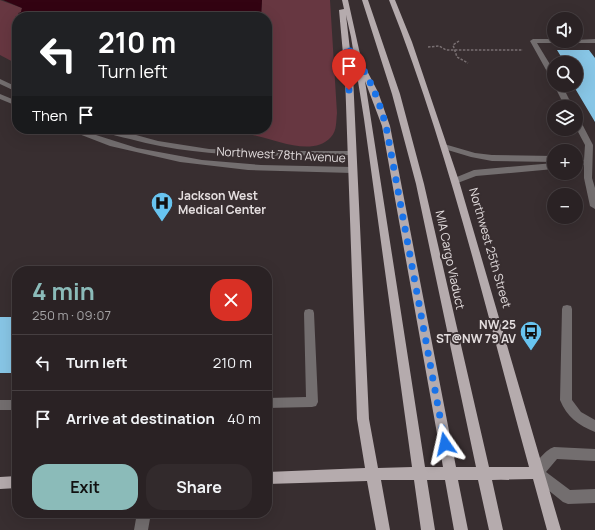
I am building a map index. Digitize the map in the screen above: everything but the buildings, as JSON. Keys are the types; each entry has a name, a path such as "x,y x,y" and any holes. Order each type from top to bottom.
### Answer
{"main road":[{"path":"341,0 349,76 363,419 383,530"},
{"path":"345,0 354,37 368,120 428,530"},
{"name":"MIA Cargo Viaduct","path":"365,0 396,94 420,184 496,530"},
{"name":"Northwest 25th Street","path":"392,0 409,42 455,181 519,402 537,473 554,530"},
{"path":"346,46 360,62 368,77 386,126 461,530"},
{"path":"272,478 374,474 451,475 537,473"},
{"path":"0,483 12,482"}],"street":[{"path":"547,65 533,41 595,41"},
{"path":"0,81 12,87"},
{"path":"0,90 8,85"},
{"path":"0,96 12,102"},
{"path":"583,133 589,145 588,178 595,206"},
{"name":"Northwest 78th Avenue","path":"85,134 126,148 183,160 249,168 352,170"},
{"name":"Northwest 78th Avenue","path":"124,134 152,142 198,150 258,153 352,153"},
{"path":"444,146 474,155 492,158 547,159"},
{"path":"583,164 589,164"},
{"path":"455,181 474,173 547,167"},
{"path":"566,309 566,386 564,393 570,410 586,423 595,426"},
{"path":"272,403 312,402 309,313"},
{"path":"0,405 12,405"},
{"path":"595,455 554,453 537,473 568,497 595,496"},
{"path":"141,530 143,518"}],"path":[{"path":"459,41 453,45 457,57 468,63"},
{"path":"428,47 439,46 446,50 528,50"}],"shaded area":[{"path":"0,0 22,8 21,12 12,12 12,61 0,55"},
{"path":"3,0 262,0 261,12 21,12 22,8"},
{"path":"262,0 330,0 337,113 336,126 333,135 323,143 315,146 295,146 247,134 272,134 272,12 261,12"}],"place":[{"name":"Jackson West Medical Center","path":"162,222"},
{"name":"NW 25 ST@NW 79 AV","path":"531,352"}],"route":[{"path":"349,90 346,46 360,62 368,77 380,106 386,126 445,444"}]}
